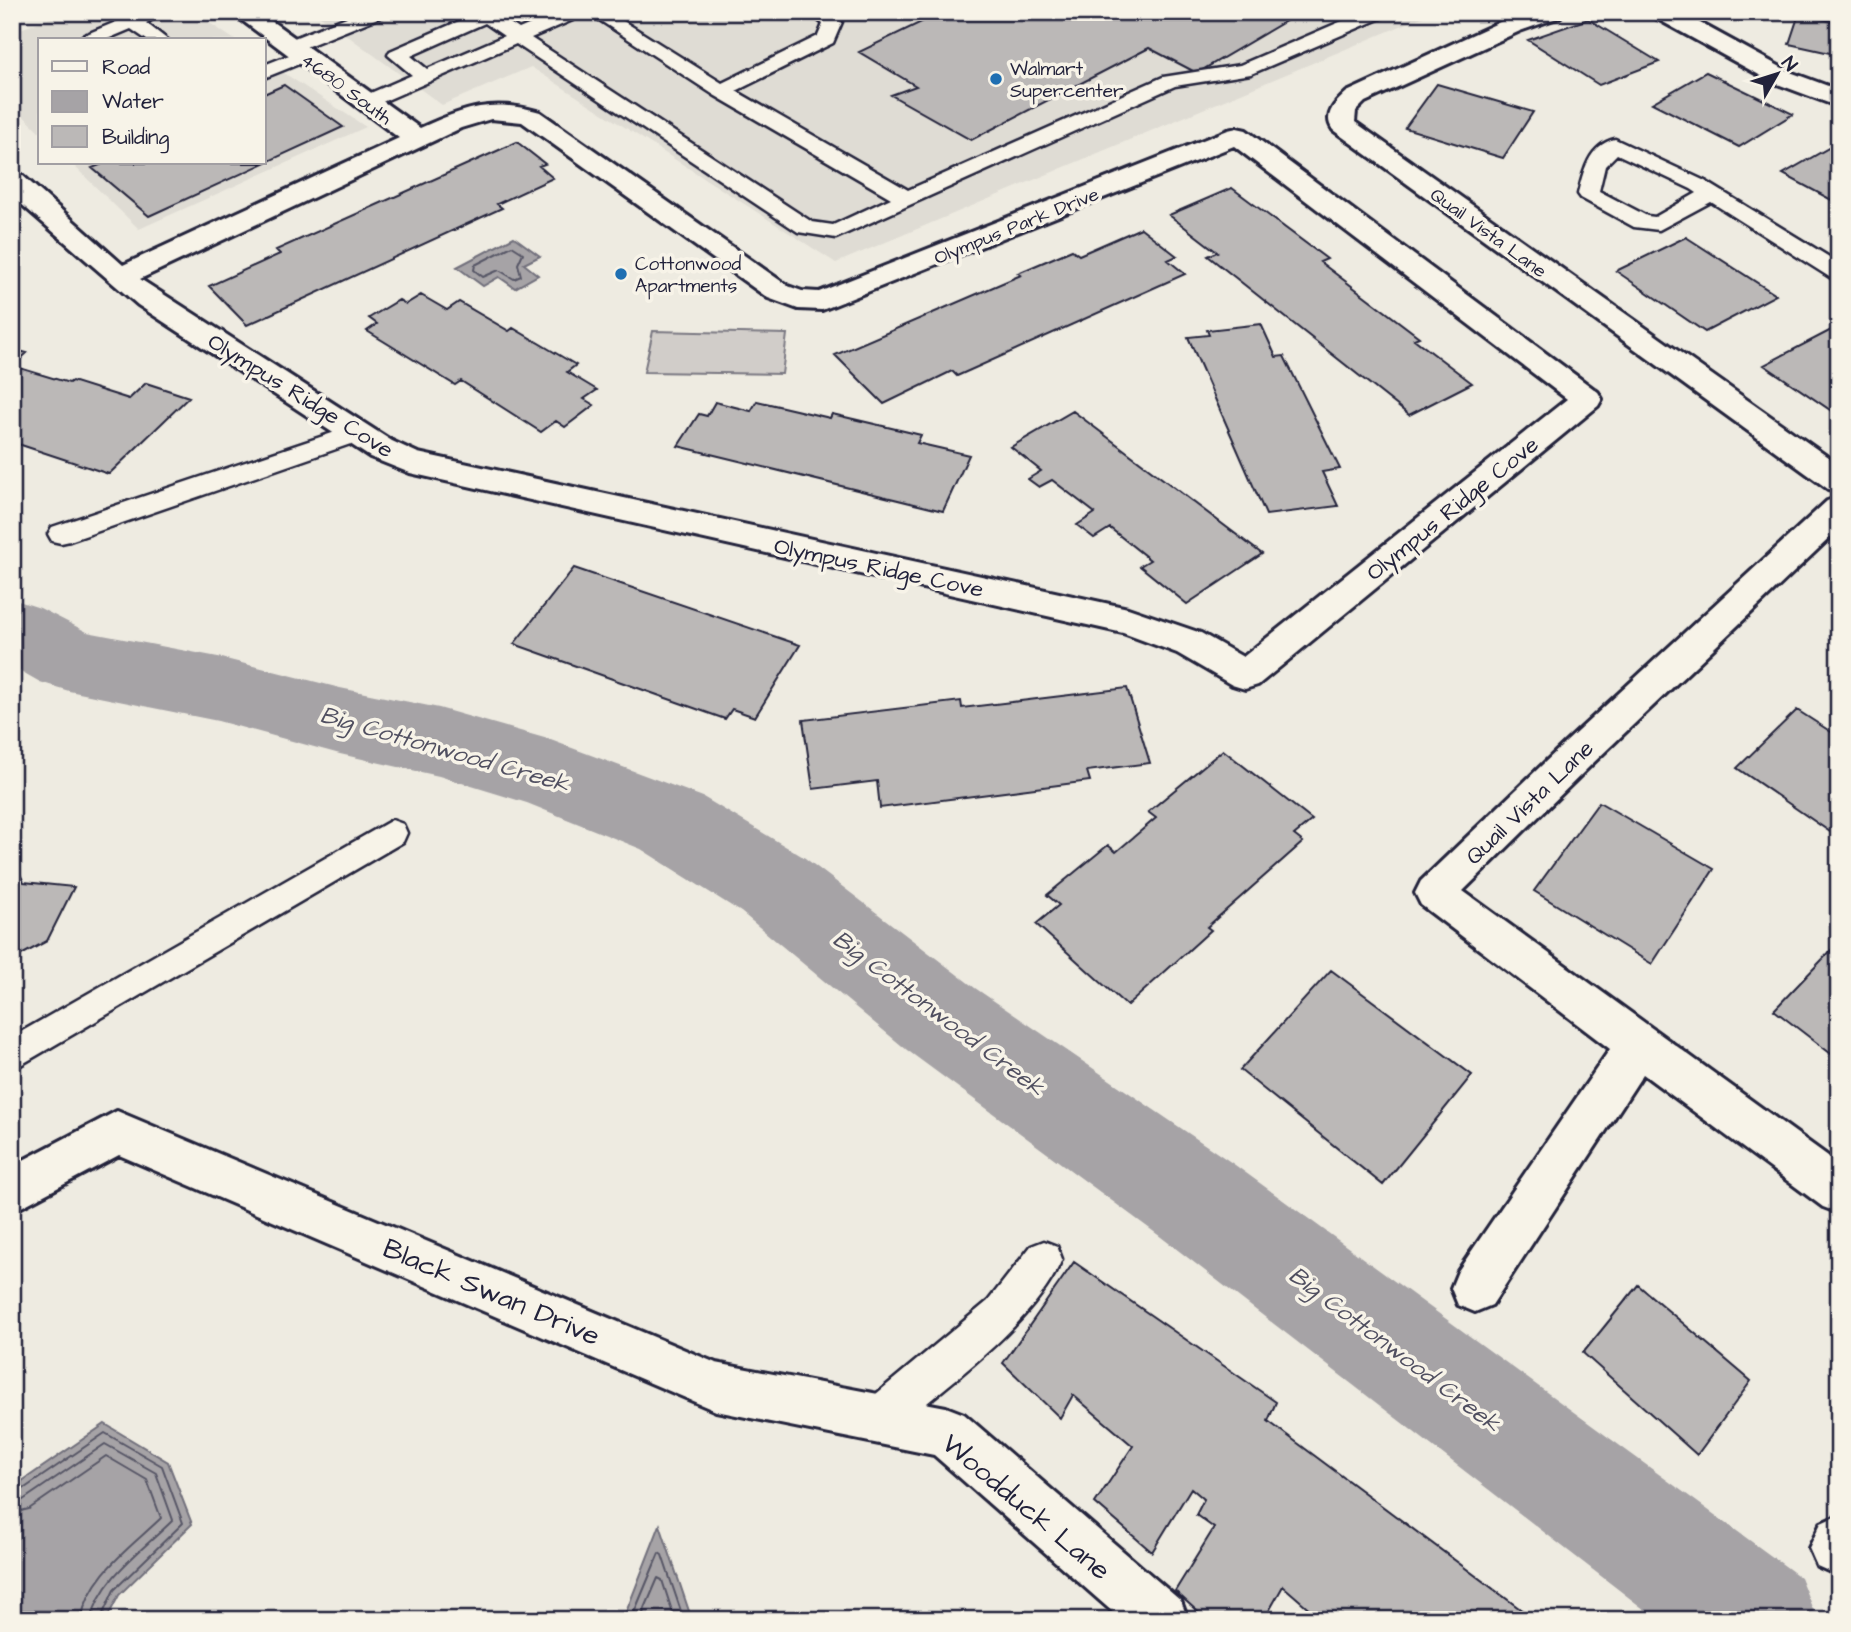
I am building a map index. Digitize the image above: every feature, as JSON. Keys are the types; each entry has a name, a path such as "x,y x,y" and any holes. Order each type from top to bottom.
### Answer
{"street":[{"name":"4680 South","path":"243,12 418,139"},
{"name":"Quail Vista Lane","path":"1552,12 1511,26 1356,97 1343,109 1342,125 1839,481"},
{"path":"1662,12 1781,77 1839,99"},
{"name":"Olympus Park Drive","path":"418,139 469,115 494,109 515,111 531,117 778,292 798,300 822,301 1237,136 1587,398"},
{"path":"120,277 418,139"},
{"name":"Olympus Ridge Cove","path":"12,181 148,299 356,433 410,463 1128,621 1189,643 1245,675 1587,398"},
{"name":"Quail Vista Lane","path":"1839,509 1578,754 1435,893 1839,1191"},
{"path":"1475,1288 1638,1045"},
{"name":"Black Swan Drive","path":"12,1190 117,1132 716,1387 878,1419"},
{"name":"Woodduck Lane","path":"878,1419 946,1433 1162,1620"}],"lane":[{"path":"94,38 156,12"},
{"path":"266,71 347,17 376,12"},
{"path":"366,102 575,12"},
{"path":"596,12 721,91 907,198"},
{"path":"721,91 827,39 833,22 817,12"},
{"path":"425,76 397,55 483,14 806,227 836,232 1170,81 1244,70 1380,12"},
{"path":"133,22 156,38"},
{"path":"1711,194 1659,224 1642,222 1588,194 1595,164 1615,145 1711,194 1839,272"},
{"path":"61,534 356,433"},
{"path":"12,1055 392,833"},
{"path":"878,1419 1002,1314 1044,1259"}],"shaded area":[{"path":"67,12 193,12 232,38 38,38 38,130 12,105 12,32"},
{"path":"315,12 1434,12 836,263 531,67 442,105"},
{"path":"266,61 366,127 139,229 72,164 266,164"},
{"path":"653,331 787,334 782,374 644,372"}],"water":[{"path":"514,237 540,256 524,264 538,275 515,288 499,277 483,286 457,267"},
{"path":"105,1424 168,1462 192,1524 119,1595 106,1620 12,1620 12,1488"},
{"path":"660,1525 692,1620 623,1620"}],"building":[{"name":"Walmart Supercenter","path":"923,12 1301,12 1197,73 1149,48 971,140 891,95 916,86 859,52 932,17"},
{"path":"1799,14 1839,23 1839,55 1789,44"},
{"path":"1588,19 1659,62 1599,85 1528,40"},
{"path":"1706,72 1793,114 1739,147 1652,103"},
{"path":"1437,84 1533,112 1503,158 1405,128"},
{"path":"284,85 343,127 266,162 266,93"},
{"path":"517,142 545,164 539,166 553,178 497,204 502,208 247,325 209,286 280,254 276,250"},
{"path":"1839,142 1839,204 1783,174"},
{"path":"102,164 262,164 149,216 92,168"},
{"path":"1232,188 1327,259 1320,262 1419,337 1414,339 1472,383 1409,415 1208,256 1217,252 1169,215"},
{"path":"1141,228 1177,256 1168,260 1185,274 957,376 952,371 884,404 835,355 1021,275 1018,273 1072,250 1079,255"},
{"path":"1686,237 1776,295 1705,332 1616,271"},
{"path":"421,295 447,310 459,302 509,331 513,328 576,365 567,372 597,390 584,399 594,405 565,427 556,421 541,432 461,381 455,385 367,331 377,324 369,318 399,300 406,304"},
{"path":"1261,324 1276,357 1284,356 1340,469 1322,472 1338,506 1266,515 1188,337 1209,335 1207,330"},
{"path":"1839,326 1839,416 1764,365"},
{"path":"12,349 27,353 13,366 69,383 72,381 129,399 146,383 189,397 109,474 12,442"},
{"path":"757,401 830,418 832,414 921,435 917,443 969,455 943,511 678,446 699,414 707,416 715,402 751,411"},
{"path":"1073,411 1262,554 1187,604 1140,566 1150,560 1110,528 1094,538 1077,525 1095,513 1052,480 1039,487 1028,479 1041,471 1011,447"},
{"path":"574,568 800,645 755,717 732,709 725,719 514,644"},
{"path":"1127,688 1150,763 1087,771 1090,781 880,808 877,781 813,789 803,720 961,701 962,708"},
{"path":"1797,710 1839,737 1839,838 1737,768"},
{"path":"1223,750 1312,820 1294,835 1303,842 1207,927 1211,930 1127,1006 1036,924 1059,905 1047,895 1108,845 1116,852 1156,818 1148,812"},
{"path":"1599,802 1714,869 1652,964 1534,891"},
{"path":"12,859 24,882 74,887 47,941 12,960"},
{"path":"1839,942 1839,1060 1774,1010"},
{"path":"1331,970 1472,1075 1383,1185 1240,1070"},
{"path":"1074,1262 1276,1402 1268,1421 1535,1620 1309,1620 1313,1612 1283,1586 1264,1620 1207,1620 1175,1591 1214,1528 1196,1515 1204,1499 1191,1488 1152,1552 1095,1503 1133,1446 1073,1395 1060,1418 1003,1363"},
{"path":"1638,1285 1751,1381 1697,1455 1583,1353"}],"waterway":[{"name":"Big Cottonwood Creek","path":"12,629 69,660 218,689 340,721 439,742 548,774 672,823 773,885 941,1019 1198,1201 1757,1620"}],"place":[{"name":"Walmart Supercenter","path":"996,79"},
{"name":"Cottonwood Apartments","path":"621,274"}]}
